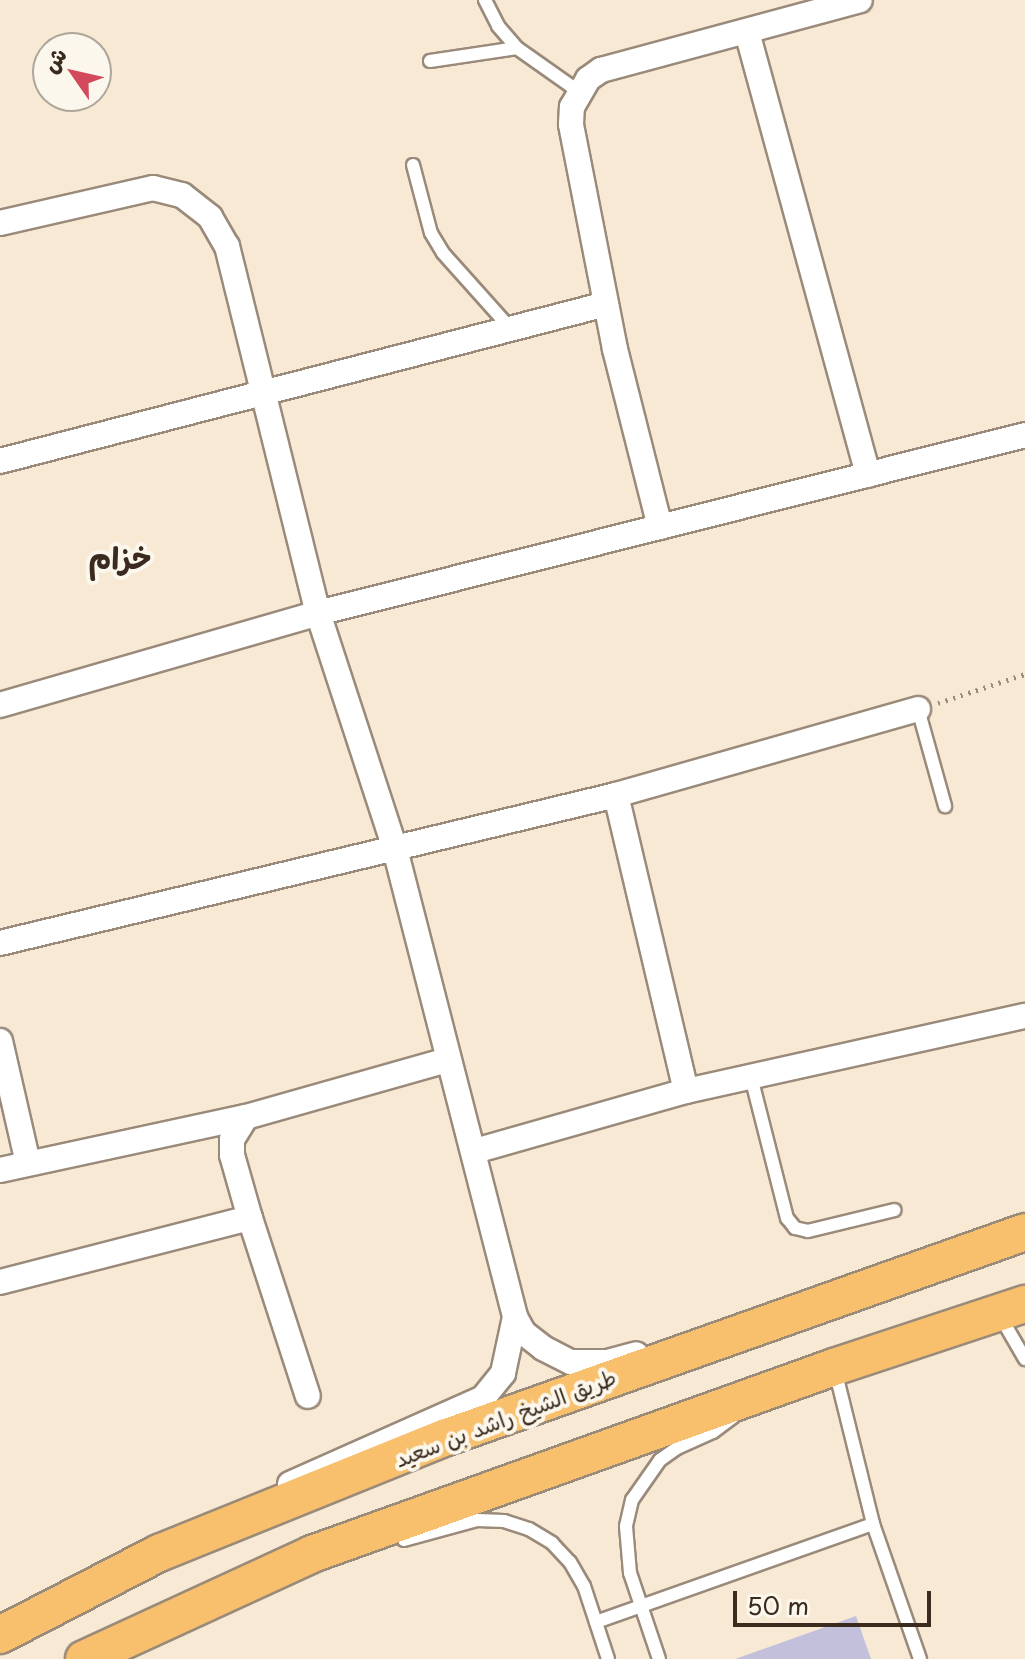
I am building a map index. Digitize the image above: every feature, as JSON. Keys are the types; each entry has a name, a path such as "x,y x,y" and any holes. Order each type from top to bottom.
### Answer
{"main road":[{"name":"طريق الشيخ راشد بن سعيد","path":"0,1635 159,1553 444,1438 1025,1232"},
{"path":"84,1659 312,1554 834,1367 1012,1309"}],"street":[{"path":"660,527 606,304 571,124 572,107 578,91 601,70 860,0"},
{"path":"747,32 868,475"},
{"path":"0,223 153,188 182,195 210,217 227,246 318,613 395,849 448,1060 475,1151 515,1317 524,1333 559,1358 585,1364 607,1362 789,1314"},
{"path":"0,461 606,304"},
{"path":"0,705 318,613 1025,435"},
{"path":"0,943 616,795 918,709"},
{"path":"616,795 686,1091"},
{"path":"475,1151 686,1091 1025,1016"},
{"path":"0,1041 28,1163"},
{"path":"0,1170 246,1117 448,1060"},
{"path":"246,1117 232,1139 232,1155 308,1396"},
{"path":"0,1282 250,1218"},
{"path":"159,1553 321,1468 483,1398 503,1373 515,1317"}],"lane":[{"path":"485,0 498,26 517,48 578,91"},
{"path":"430,61 517,48"},
{"path":"413,165 431,233 443,253 511,329"},
{"path":"918,709 945,806"},
{"path":"751,1077 787,1218 795,1228 808,1231 895,1210"},
{"path":"1012,1309 1025,1359"},
{"path":"834,1367 873,1524 920,1659"},
{"path":"659,1659 625,1547 632,1500 660,1460 728,1423 751,1397"},
{"path":"384,1546 477,1520 504,1521 529,1529 552,1543 570,1562 584,1586 608,1659"},
{"path":"596,1622 873,1524"},
{"path":"312,1554 349,1556"}],"path":[{"path":"918,709 1025,674"}],"shaded area":[{"path":"856,1616 871,1659 735,1659"}],"district":[{"name":"خزام","path":"120,557"}]}
